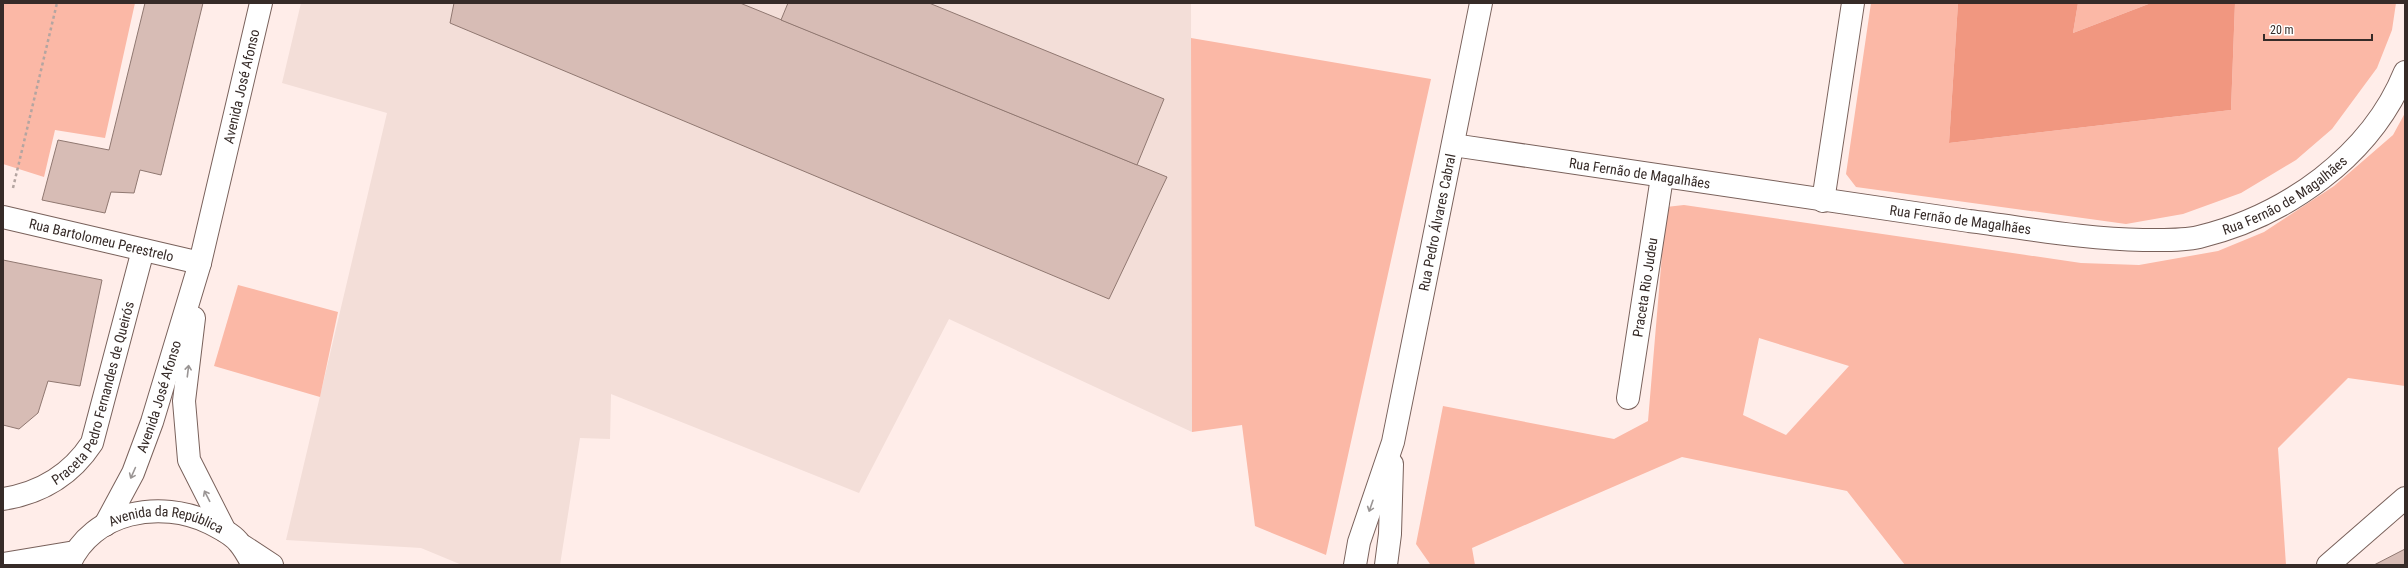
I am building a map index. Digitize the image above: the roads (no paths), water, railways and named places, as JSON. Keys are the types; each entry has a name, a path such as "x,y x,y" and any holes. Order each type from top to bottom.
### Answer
{"street":[{"name":"Avenida José Afonso","path":"105,525 139,459 200,263 261,3"},
{"name":"Rua Pedro Álvares Cabral","path":"1355,565 1359,542 1393,442 1481,3"},
{"path":"1823,201 1853,3"},
{"name":"Rua Fernão de Magalhães","path":"1453,145 1823,201 2108,239 2156,240 2197,238 2234,227 2272,212 2340,163 2368,131 2396,93 2405,72"},
{"name":"Praceta Rio Judeu","path":"1628,398 1662,177"},
{"name":"Rua Bartolomeu Perestrelo","path":"4,218 200,263"},
{"name":"Praceta Pedro Fernandes de Queirós","path":"3,499 29,492 50,484 81,460 92,443 143,250"},
{"name":"Avenida José Afonso","path":"200,263 184,401 185,431 189,460 233,537"},
{"name":"Rua Pedro Álvares Cabral","path":"1386,565 1390,534 1393,442"},
{"path":"2328,565 2405,498"},
{"name":"Avenida da República","path":"3,564 72,559 89,536 105,525 133,513 162,510 197,517 233,537 253,565"},
{"path":"233,537 272,565"}]}
